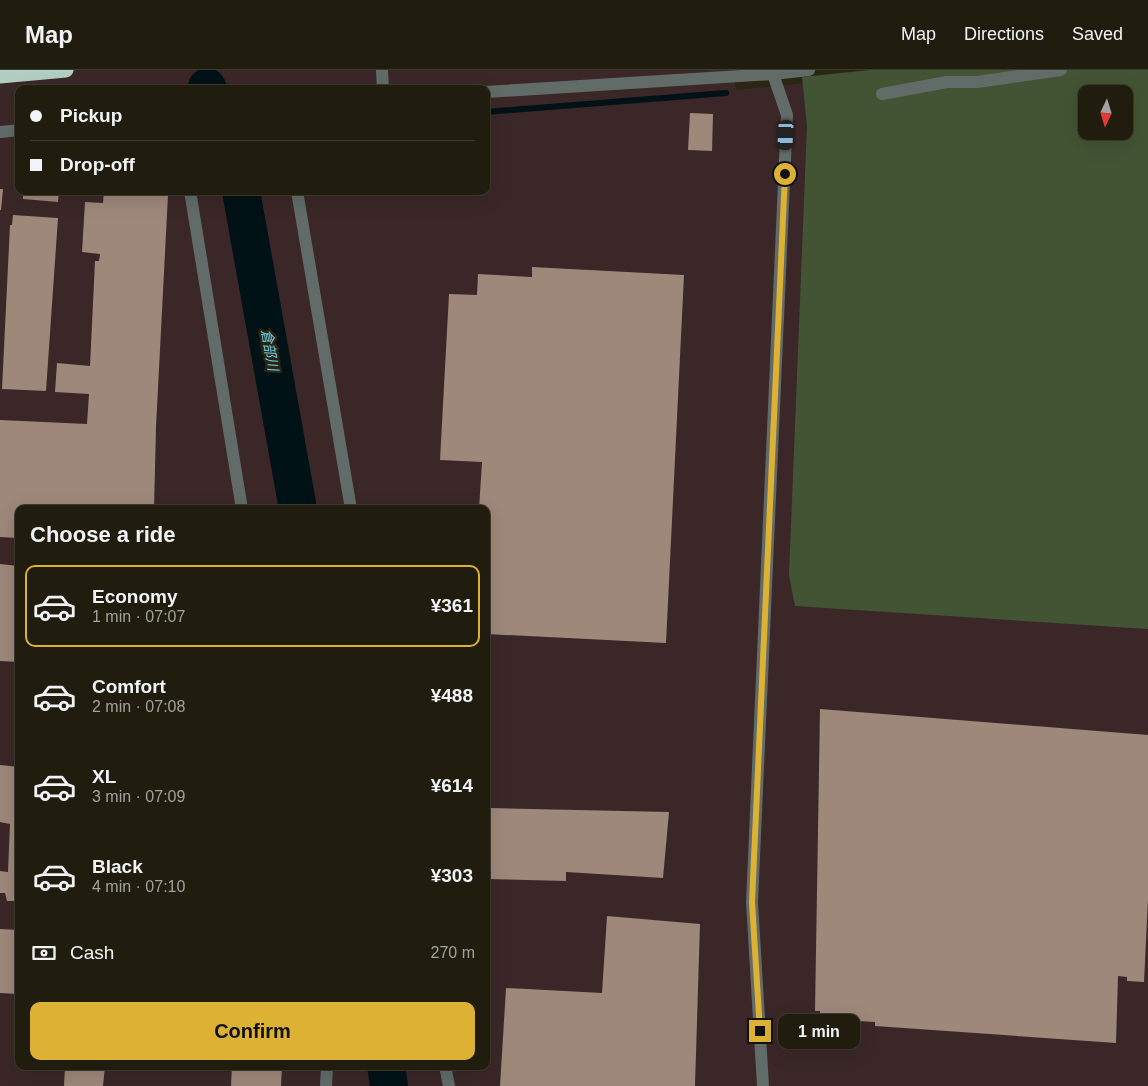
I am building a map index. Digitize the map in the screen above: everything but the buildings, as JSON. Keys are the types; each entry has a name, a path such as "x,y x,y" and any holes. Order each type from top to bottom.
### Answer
{"highway":[{"path":"0,76 66,70"}],"street":[{"path":"382,70 383,85"},
{"path":"490,92 773,74 808,70"},
{"path":"882,94 947,82 977,82 1061,70"},
{"path":"763,1086 752,902 787,116 773,74"},
{"path":"0,132 15,130"},
{"path":"191,195 241,505"},
{"path":"298,195 350,505"},
{"path":"326,1086 327,1070"},
{"path":"446,1070 449,1086"}],"shaded area":[{"path":"0,70 733,70 736,90 938,70 1148,70 1148,1086 0,1086"}],"green space":[{"path":"870,70 1148,70 1148,629 795,606 789,575 807,126 802,77"}],"waterway":[{"path":"490,112 726,93"},
{"name":"倉部川","path":"242,195 297,505"},
{"name":"倉部川","path":"387,1070 389,1086"}],"route":[{"path":"760,1031 752,902 785,174"}]}
